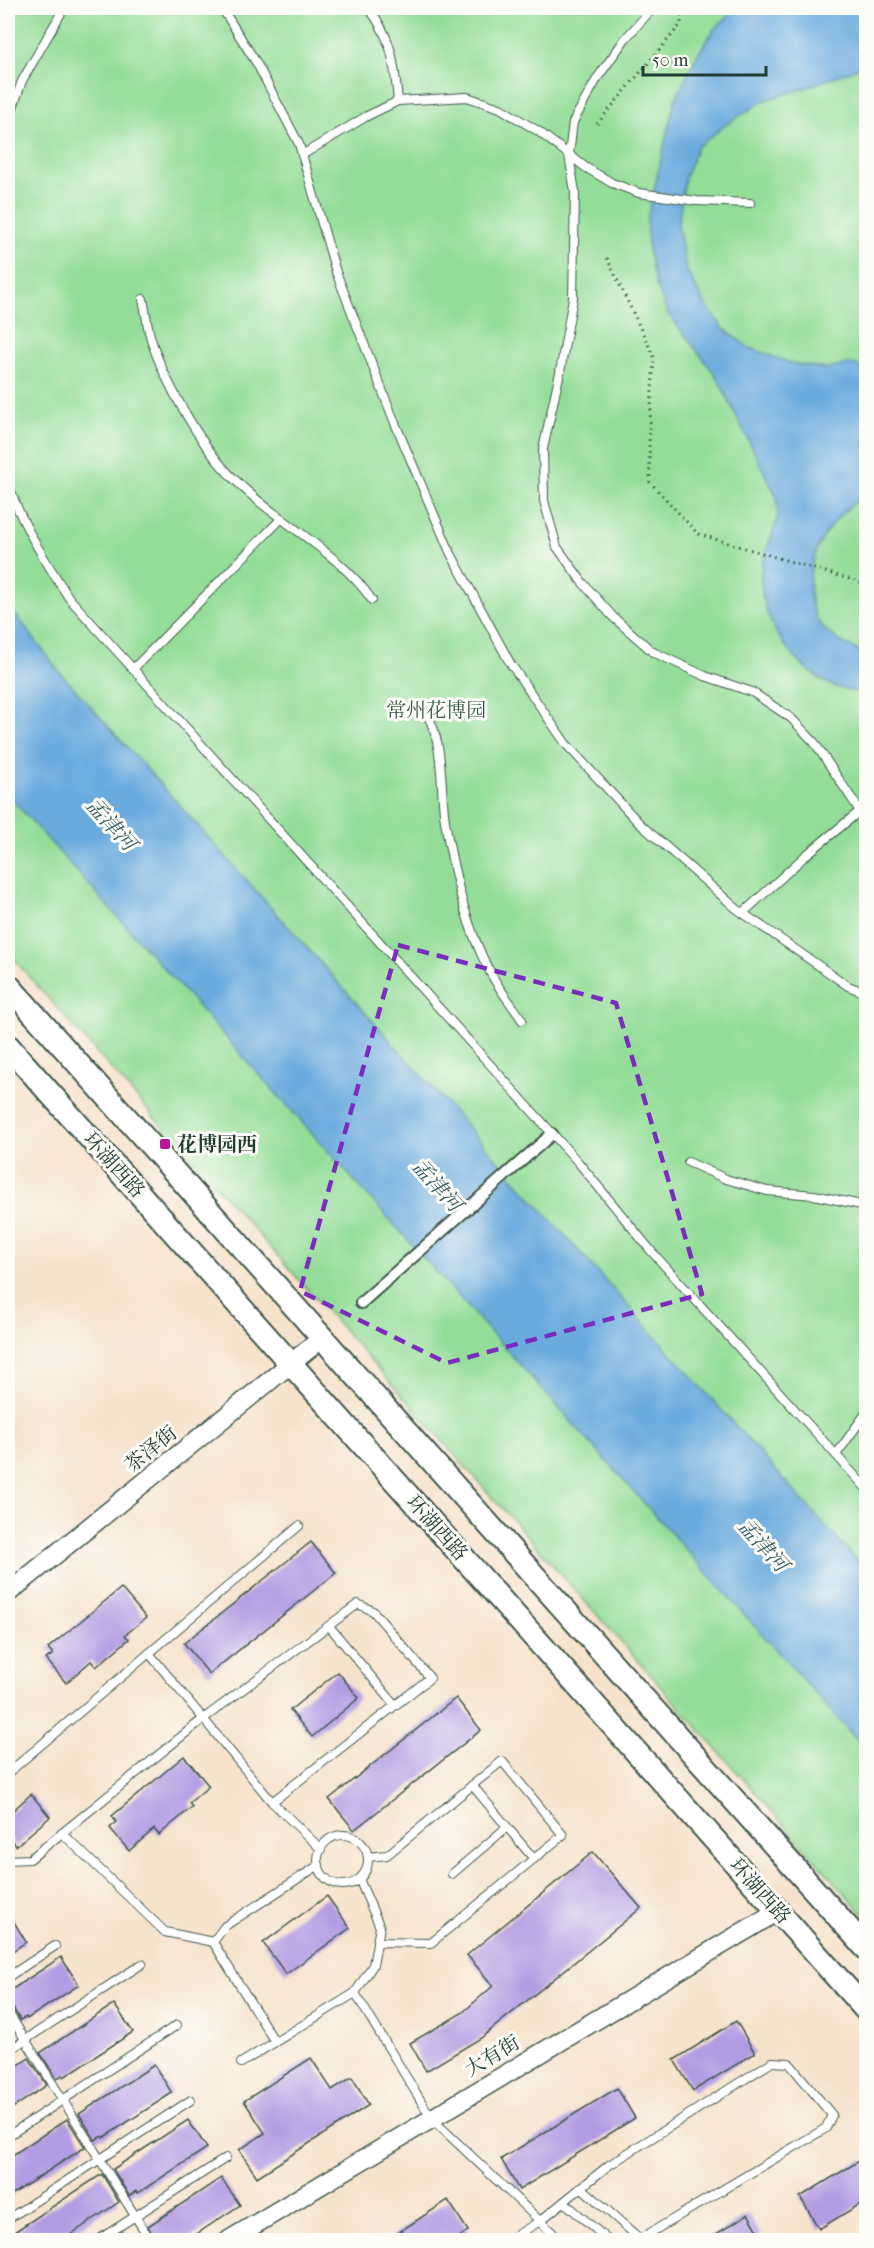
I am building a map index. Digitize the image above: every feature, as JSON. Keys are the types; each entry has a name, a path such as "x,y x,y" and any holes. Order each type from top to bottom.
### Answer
{"main road":[{"name":"环湖西路","path":"8,985 321,1339 867,1948"},
{"name":"环湖西路","path":"8,1046 867,2010"}],"street":[{"path":"361,1303 552,1134"},
{"name":"茶泽街","path":"8,1593 321,1339"},
{"name":"大有街","path":"229,2241 778,1911"}],"lane":[{"path":"8,122 22,81 64,8"},
{"path":"222,8 257,64 299,144 336,272 395,423 450,552 510,663 566,744 639,823 743,913 848,986 867,993"},
{"path":"369,8 383,27 394,60 398,100"},
{"path":"653,8 625,39 598,77 573,122 569,155 575,192 573,298 543,449 544,501 557,547 583,583 613,617 653,652 705,676 752,692 791,718 814,742 863,810 806,855 743,913"},
{"path":"302,155 398,100 466,97 500,108 538,131 569,155 612,183 639,193 697,201 750,203"},
{"path":"143,299 151,339 164,370 204,442 227,472 281,519 336,560 358,580 372,600"},
{"path":"8,483 12,496 42,555 69,598 552,1134 652,1252 867,1488"},
{"path":"133,669 281,519"},
{"path":"429,718 439,751 450,853 468,919 489,971 522,1020"},
{"path":"688,1162 726,1179 767,1191 814,1195 867,1206"},
{"path":"836,1455 867,1413"},
{"path":"8,1773 298,1526"},
{"path":"8,1860 30,1859 203,1719 358,1604 373,1611 430,1678 272,1802"},
{"path":"329,1626 395,1705"},
{"path":"149,1653 272,1802 321,1849"},
{"path":"368,1857 387,1855 502,1761 563,1835 431,1943 377,1942"},
{"path":"472,1785 534,1859"},
{"path":"452,1874 507,1827"},
{"path":"62,1833 165,1932 213,1942 274,2042"},
{"path":"348,1835 362,1843 368,1857 365,1873 352,1883 336,1883 322,1873 319,1865 321,1849 332,1837 348,1835"},
{"path":"213,1942 225,1926 319,1865"},
{"path":"241,2063 355,1993 373,1965 380,1927 359,1879"},
{"path":"8,1977 55,1946"},
{"path":"8,2051 142,1964"},
{"path":"355,1993 432,2119 560,2241"},
{"path":"8,2012 150,2241"},
{"path":"8,2136 177,2025"},
{"path":"509,2241 540,2221 581,2187 609,2165 772,2062 789,2062 832,2115 826,2128 640,2239 581,2187"},
{"path":"8,2219 191,2100"},
{"path":"98,2241 226,2158"},
{"path":"564,2202 608,2241"}],"path":[{"path":"597,124 681,24 682,8"},
{"path":"607,258 654,357 649,442 650,482 698,534 867,584"}],"highlighted area":[{"path":"398,945 616,1003 702,1294 447,1363 300,1291"}],"green space":[{"name":"常州花博园","path":"8,8 866,8 866,1917 8,953"}],"water":[{"path":"738,8 866,8 866,63 805,88 765,100 728,123 697,147 685,178 678,225 686,269 704,302 723,328 748,347 790,363 826,369 848,364 858,365 866,380 866,494 842,513 824,536 812,563 810,594 820,624 836,638 866,654 866,694 836,687 814,674 790,651 772,624 762,594 761,571 778,518 777,498 717,377 667,312 655,282 648,250 647,219 675,100 696,57 715,28"},
{"name":"孟津河","path":"8,605 58,670 866,1571 866,1750 8,795"}],"building":[{"path":"311,1542 336,1573 209,1674 184,1643"},
{"path":"121,1588 146,1618 125,1635 129,1639 96,1667 91,1661 66,1683 46,1659 53,1654 48,1648"},
{"path":"338,1672 359,1698 312,1737 290,1710"},
{"path":"456,1698 481,1730 354,1830 329,1799"},
{"path":"184,1756 209,1786 189,1803 192,1807 159,1835 154,1829 129,1851 110,1828 116,1822 112,1816"},
{"path":"31,1794 50,1817 16,1846 8,1836 8,1815"},
{"path":"593,1852 641,1908 481,2038 426,2071 410,2043 462,2013 493,1986 467,1955"},
{"path":"327,1896 350,1928 286,1974 263,1943"},
{"path":"8,1912 26,1942 8,1954"},
{"path":"61,1957 79,1985 27,2019 26,2017 20,2020 13,2008 8,2006 8,1992"},
{"path":"114,2004 133,2032 64,2077 62,2075 57,2079 40,2053"},
{"path":"736,2021 755,2053 693,2091 674,2060"},
{"path":"29,2058 47,2085 8,2111 8,2072"},
{"path":"311,2058 332,2090 352,2077 369,2105 257,2177 239,2150 265,2133 244,2101"},
{"path":"154,2065 172,2093 103,2138 102,2136 95,2140 79,2114"},
{"path":"617,2088 635,2118 519,2190 501,2159"},
{"path":"67,2119 85,2147 8,2197 8,2158"},
{"path":"188,2120 207,2148 138,2193 136,2191 129,2196 113,2169"},
{"path":"862,2159 867,2166 867,2200 819,2229 800,2197"},
{"path":"102,2174 119,2202 61,2241 8,2241 8,2236"},
{"path":"221,2178 240,2205 186,2241 156,2241 148,2226"},
{"path":"448,2200 468,2231 453,2241 385,2241"},
{"path":"748,2214 764,2241 705,2241"}],"place":[{"name":"花博园西","path":"165,1144"}]}
